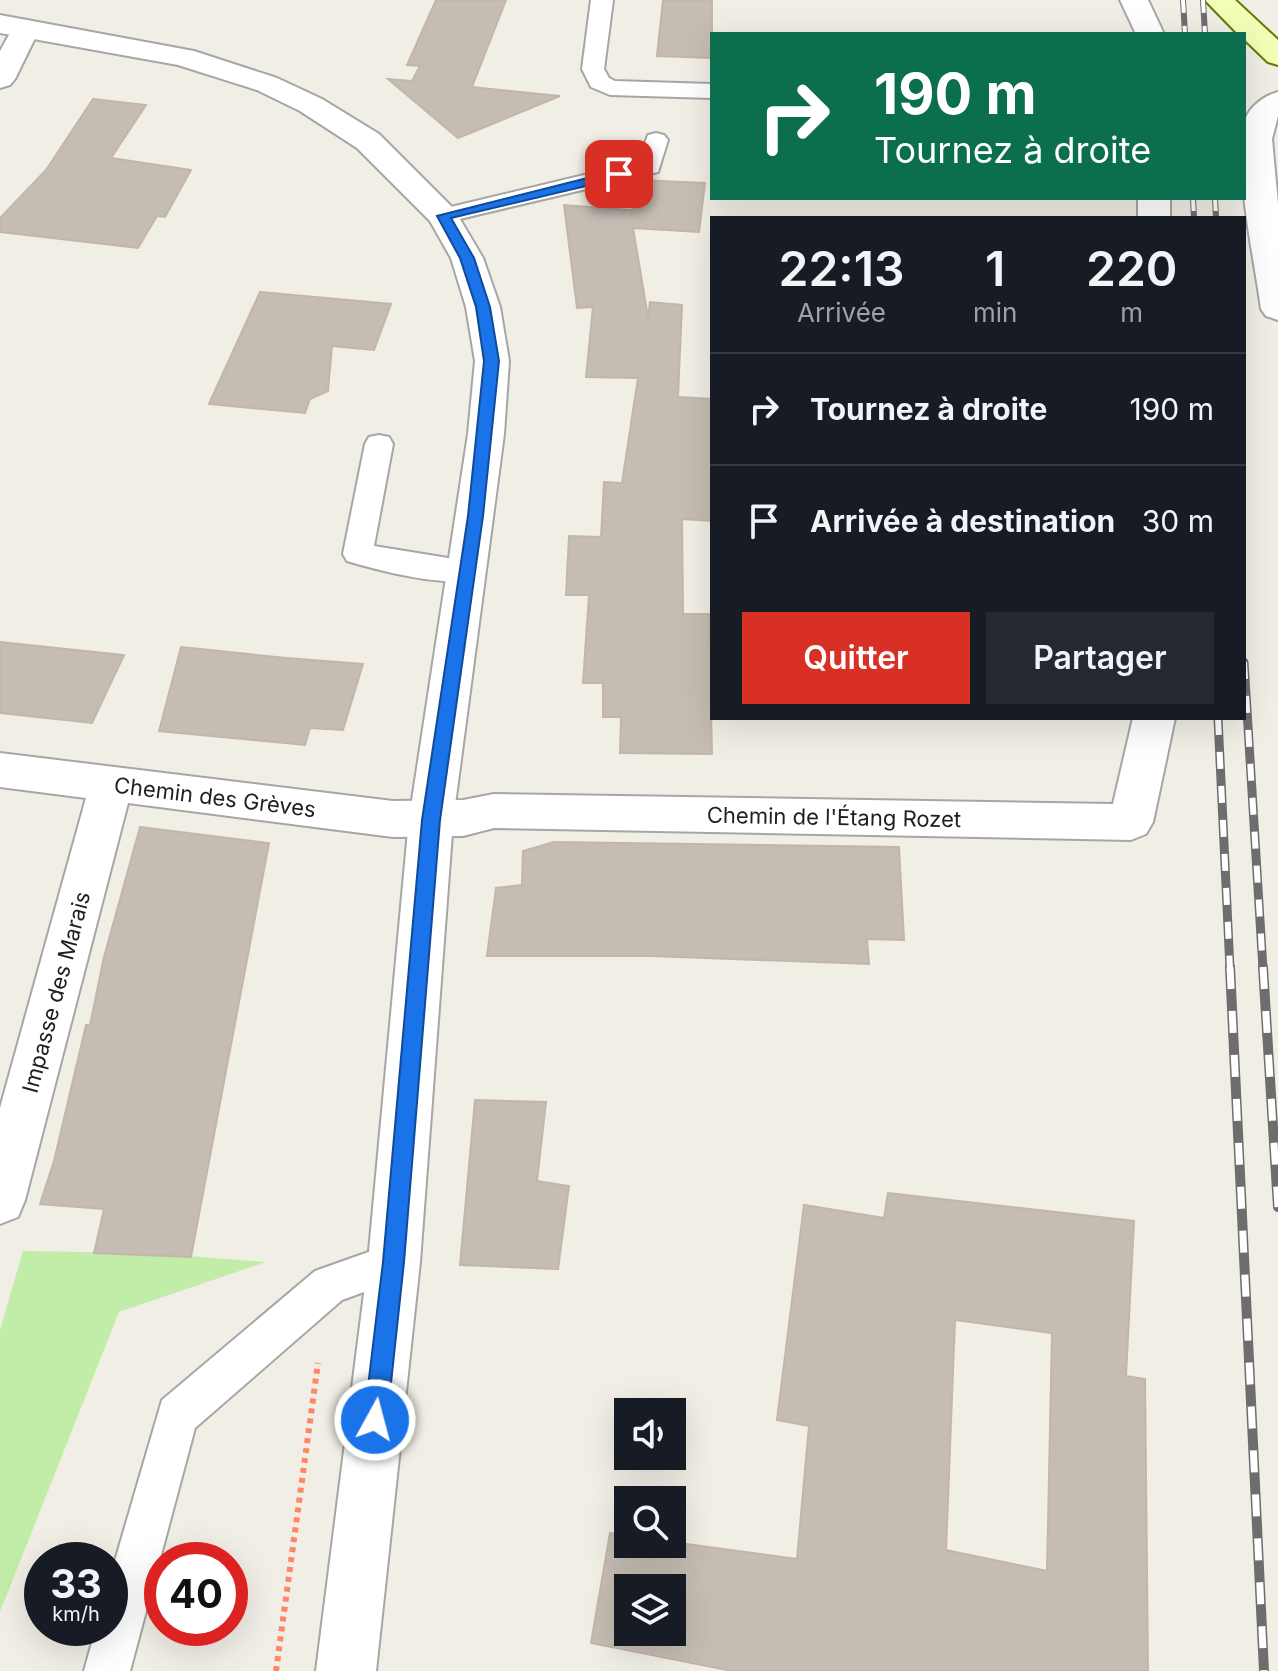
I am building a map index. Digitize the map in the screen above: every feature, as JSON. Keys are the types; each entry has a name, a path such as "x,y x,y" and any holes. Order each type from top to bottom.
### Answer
{"main road":[{"path":"1219,0 1278,56"}],"street":[{"path":"1134,0 1149,32"},
{"path":"0,79 12,27 184,57 267,84 311,105 368,141 443,216 467,258 483,307 492,361 486,434 431,820 394,1262 346,1671"},
{"path":"1278,101 1265,111 1258,126 1257,153 1278,309"},
{"name":"Chemin de l'Étang Rozet","path":"431,820 494,811 1131,822 1154,720"},
{"name":"Chemin des Grèves","path":"0,770 393,819 431,820"},
{"name":"Impasse des Marais","path":"0,1200 111,784"}],"lane":[{"path":"602,0 593,69 599,82 610,88 710,91"},
{"path":"443,216 649,167 656,140"},
{"path":"379,444 358,554 468,571"},
{"path":"107,1671 177,1415 329,1285 394,1262"}],"path":[{"path":"276,1671 329,1285"}],"green space":[{"path":"23,1251 149,1253 266,1262 119,1312 28,1542 24,1542 24,1551 0,1612 0,1330"}],"building":[{"path":"436,0 506,0 472,87 560,96 458,138 388,79 412,81 420,66 407,65"},
{"path":"663,0 712,0 710,58 657,56"},
{"path":"93,99 146,105 111,158 191,170 165,217 157,216 138,248 0,232 0,218 46,170"},
{"path":"637,180 705,183 699,232 633,228 648,317 650,302 682,305 678,397 710,399 710,521 682,519 683,614 709,614 712,754 620,753 621,717 603,717 603,683 583,683 589,595 566,595 569,536 601,537 604,482 622,483 638,378 586,377 593,307 577,308 564,205 630,210 631,217"},
{"path":"260,292 391,304 374,350 332,346 328,391 310,399 305,413 209,404"},
{"path":"0,642 124,655 92,723 0,713"},
{"path":"181,647 363,664 343,730 310,728 305,745 159,731"},
{"path":"140,827 269,843 191,1257 94,1253 104,1209 40,1204 54,1161 86,1025 90,1025 104,957"},
{"path":"554,842 899,847 904,940 867,939 869,964 652,956 487,956 496,888 522,885 523,851"},
{"path":"475,1100 546,1102 537,1181 569,1186 558,1269 460,1265"},
{"path":"888,1193 1134,1221 1126,1376 1145,1379 1148,1671 732,1671 591,1643 610,1533 614,1534 614,1558 686,1558 686,1544 797,1559 809,1426 777,1420 804,1205 884,1218","holes":["955,1320 1052,1333 1047,1571 946,1550"]}],"railway":[{"path":"1183,0 1185,32"},
{"path":"1203,0 1205,32"},
{"path":"1193,200 1194,216"},
{"path":"1215,200 1216,216"},
{"path":"1246,694 1263,969"},
{"path":"1218,720 1230,969"},
{"path":"1230,967 1264,1671"},
{"path":"1263,967 1278,1207"}],"route":[{"path":"375,1420 394,1262 431,820 468,571 492,361 483,307 467,258 443,216 619,174"}]}
